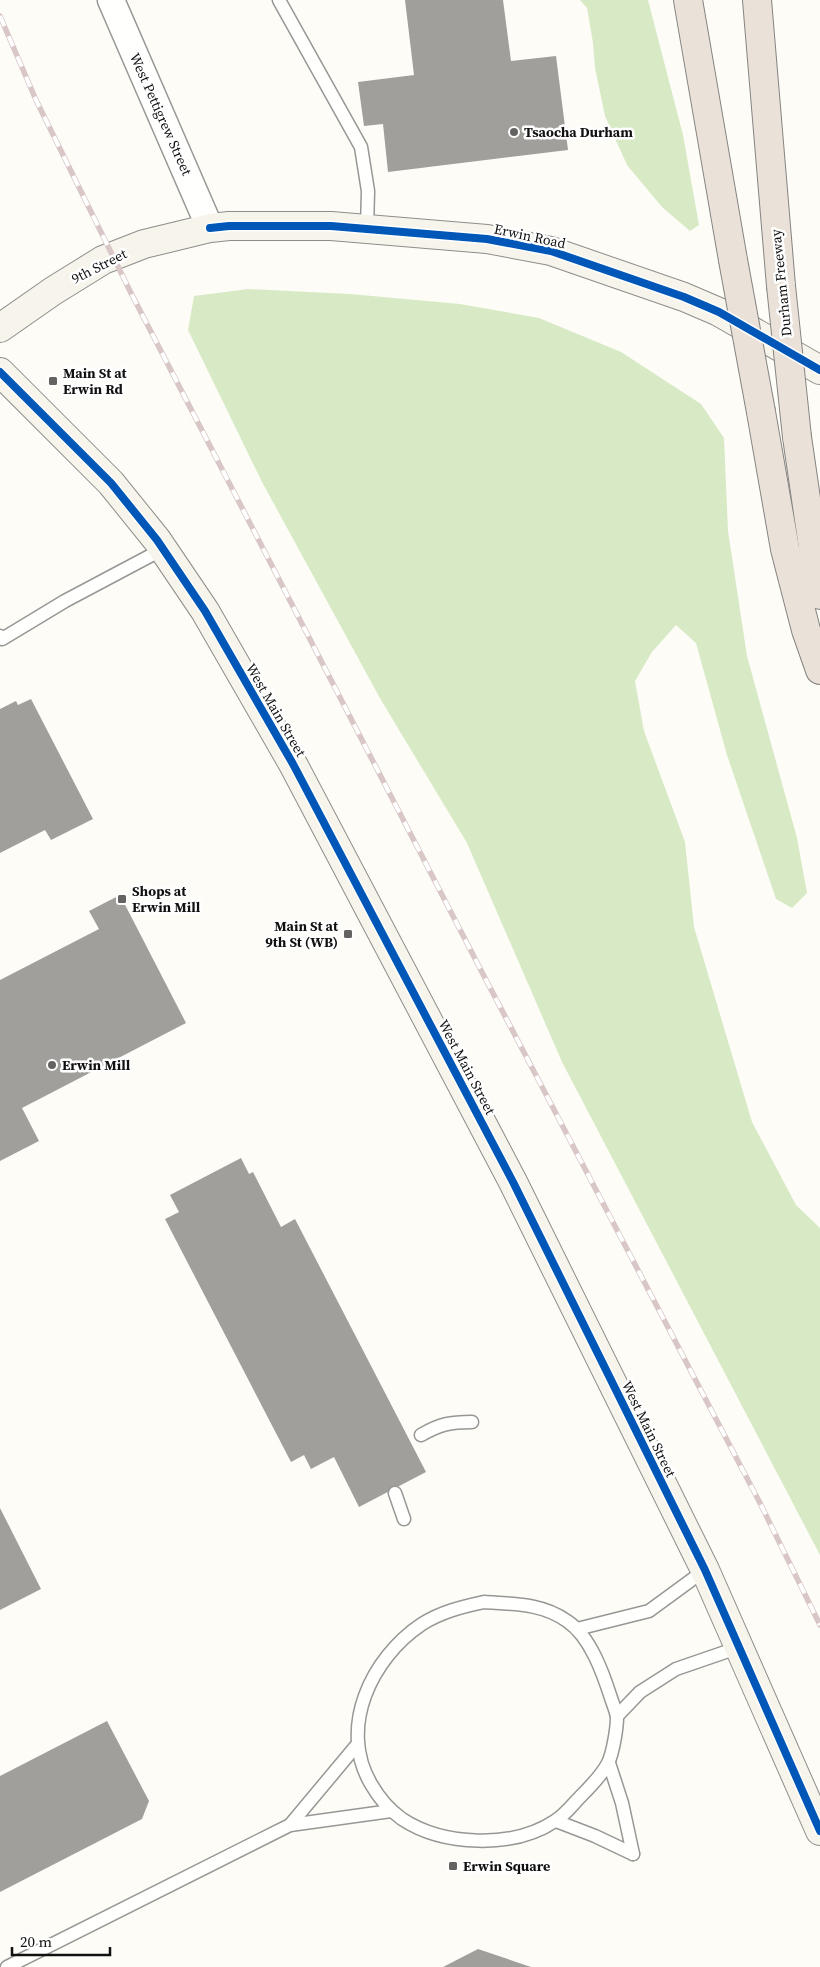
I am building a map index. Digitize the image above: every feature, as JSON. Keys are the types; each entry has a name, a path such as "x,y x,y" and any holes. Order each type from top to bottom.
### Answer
{"highway":[{"path":"688,0 785,549 806,630 820,670"},
{"name":"Durham Freeway","path":"757,0 781,286 797,437 820,595"}],"main road":[{"name":"Erwin Road","path":"210,228 229,226 331,226 487,239 551,251 684,297 719,312 820,370"},
{"name":"9th Street","path":"0,328 103,260 144,244 210,228"},
{"name":"West Main Street","path":"0,372 111,483 163,549 205,611 294,764 513,1182 705,1570 820,1831"}],"street":[{"name":"West Pettigrew Street","path":"111,0 210,228"}],"lane":[{"path":"279,0 361,147 368,191 367,229"},
{"path":"1,640 65,601 163,549"},
{"path":"421,1435 435,1427 452,1422 472,1422"},
{"path":"395,1493 404,1519"},
{"path":"577,1629 649,1611 705,1570"},
{"path":"484,1602 527,1604 542,1608 566,1620 577,1629 600,1665 617,1716 609,1763 591,1787 556,1820 537,1830 513,1837 486,1841 462,1840 423,1829 409,1823 391,1811 378,1796 367,1778 356,1746 357,1726 368,1685 388,1655 403,1639 434,1617 450,1610 484,1602"},
{"path":"617,1716 640,1692 676,1669 740,1647"},
{"path":"290,1825 356,1746"},
{"path":"556,1820 633,1854 622,1803 609,1763"},
{"path":"8,1967 290,1825 391,1811"}],"green space":[{"path":"580,0 648,0 683,135 699,225 690,231 662,207 627,165 605,116 595,68 587,8"},
{"path":"248,289 350,294 460,304 539,318 621,352 701,404 724,438 728,531 747,656 797,838 807,893 792,908 776,899 727,755 696,643 676,625 652,652 635,681 644,731 685,842 694,927 752,1122 796,1205 820,1228 820,1555 562,1062 467,843 381,700 262,482 188,330 194,296"}],"building":[{"path":"405,0 503,0 511,61 556,56 568,150 388,172 383,124 364,126 358,82 414,75"},
{"path":"31,699 93,819 51,840 45,830 0,853 0,709 16,701 18,705"},
{"name":"Erwin Mill","path":"120,895 186,1023 22,1108 39,1141 0,1161 0,980 99,929 89,911"},
{"path":"241,1158 249,1174 253,1172 281,1227 295,1219 426,1472 359,1507 334,1457 311,1469 304,1455 291,1462 165,1219 179,1212 170,1195"},
{"path":"0,1508 41,1589 0,1610"},
{"path":"107,1721 149,1801 142,1819 0,1892 0,1776"},
{"path":"478,1949 531,1967 443,1967"}],"railway":[{"path":"0,16 36,100 131,293 485,978 760,1503 820,1625"}],"cycle path":[{"path":"210,228 229,226 331,226 487,239 551,251 684,297 719,312 820,370"},
{"path":"0,372 111,483 157,540 205,611 293,764 513,1182 705,1570 820,1831"}],"place":[{"name":"Tsaocha Durham","path":"514,132"},
{"name":"Main St at Erwin Rd","path":"53,381"},
{"name":"Shops at Erwin Mill","path":"122,899"},
{"name":"Main St at 9th St (WB)","path":"348,934"},
{"name":"Erwin Mill","path":"52,1065"},
{"name":"Erwin Square","path":"453,1866"}]}
